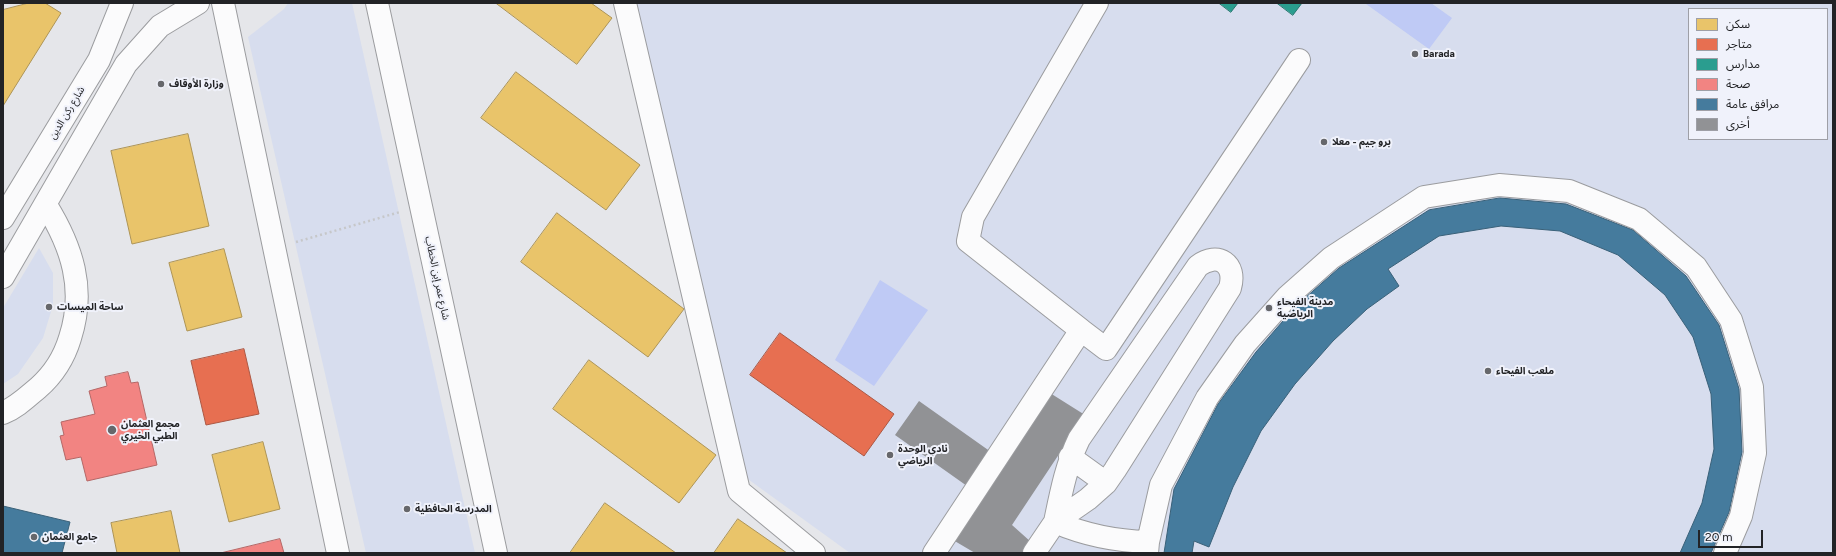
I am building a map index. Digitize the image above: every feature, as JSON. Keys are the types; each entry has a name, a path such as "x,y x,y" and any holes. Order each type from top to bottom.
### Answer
{"main road":[{"name":"شارع ركن الدين","path":"3,218 10,195 99,60 122,3"},
{"path":"3,277 46,205 126,64 160,26 198,3"},
{"path":"223,3 338,553"},
{"name":"شارع عمر إبن الخطاب","path":"377,3 496,553"},
{"path":"625,3 739,491 814,553"},
{"path":"1097,3 973,217 968,241 1106,349 1299,60"},
{"path":"1055,522 1098,537 1129,542 1147,548 1161,485 1207,398 1245,344 1287,297 1331,258 1424,197 1499,185 1569,192 1639,219 1696,268 1731,320 1752,387 1755,453 1741,516 1725,553"},
{"path":"3,413 15,408 48,380 64,355 76,321 78,291 72,258 60,227 46,205"},
{"path":"1034,553 1055,522 1088,499 1106,483 1230,288 1233,279 1231,270 1225,262 1215,259 1206,260 1198,266 1079,439 1070,457 1055,522"},
{"path":"934,553 1081,330"},
{"path":"1070,457 1106,483"}],"path":[{"path":"274,248 422,207"}],"shaded area":[{"path":"288,3 352,3 475,553 366,553 248,37 284,9"},
{"name":"مدينة الفيحاء الرياضية","path":"634,3 1833,3 1833,553 850,553 745,477"},
{"path":"39,248 53,273 53,305 43,338 18,374 3,384 3,308"}],"water":[{"path":"1431,3 1452,18 1429,49 1366,4"},
{"path":"880,280 928,310 874,386 835,360"}],"building: سكن":[{"path":"29,3 45,3 61,13 3,106 3,10"},
{"path":"496,3 591,3 612,18 577,64"},
{"path":"516,72 640,165 606,210 481,118"},
{"path":"188,134 209,226 132,244 111,151"},
{"path":"557,213 684,309 648,357 521,262"},
{"path":"224,249 242,317 187,331 169,263"},
{"path":"589,360 716,455 679,503 553,409"},
{"path":"263,442 280,509 229,522 212,455"},
{"path":"605,503 676,553 570,553"},
{"path":"171,511 180,553 117,553 111,523"},
{"path":"738,519 787,553 714,553"}],"building: متاجر":[{"path":"780,333 894,414 864,456 750,375"},
{"path":"244,349 259,414 206,425 191,361"}],"building: مدارس":[{"path":"1219,3 1238,3 1231,12"},
{"path":"1277,3 1302,3 1293,15"}],"building: صحة":[{"path":"128,372 131,383 138,382 157,465 87,481 81,457 66,460 60,436 64,435 61,422 95,414 89,391 107,386 105,377"},
{"path":"280,539 284,553 221,553"}],"building: مرافق عامة":[{"path":"1500,198 1566,204 1633,230 1686,276 1719,325 1739,389 1742,452 1729,512 1711,553 1680,553 1702,503 1714,449 1711,394 1693,337 1665,295 1618,255 1560,231 1501,226 1439,236 1388,269 1399,286 1367,309 1333,341 1295,384 1261,431 1233,487 1209,547 1194,541 1192,553 1164,553 1174,489 1218,404 1256,352 1296,306 1339,268 1429,210"},
{"name":"جامع العثمان","path":"3,506 70,522 62,553 3,553"}],"building: أخرى":[{"path":"1050,393 1085,415 1012,525 1031,542 1024,553 975,553 953,540"},
{"path":"919,401 991,452 967,486 895,435"}],"place":[{"name":"Barada","path":"1415,54"},
{"name":"وزارة الأوقاف","path":"161,84"},
{"name":"برو جيم - معلا","path":"1324,142"},
{"name":"ساحة الميسات","path":"49,307"},
{"name":"مدينة الفيحاء الرياضية","path":"1269,308"},
{"name":"ملعب الفيحاء","path":"1488,371"},
{"name":"مجمع العثمان الطبي الخيري","path":"112,430"},
{"name":"نادي الوحدة الرياضي","path":"890,455"},
{"name":"المدرسة الحافظية","path":"407,509"},
{"name":"جامع العثمان","path":"34,537"}]}
